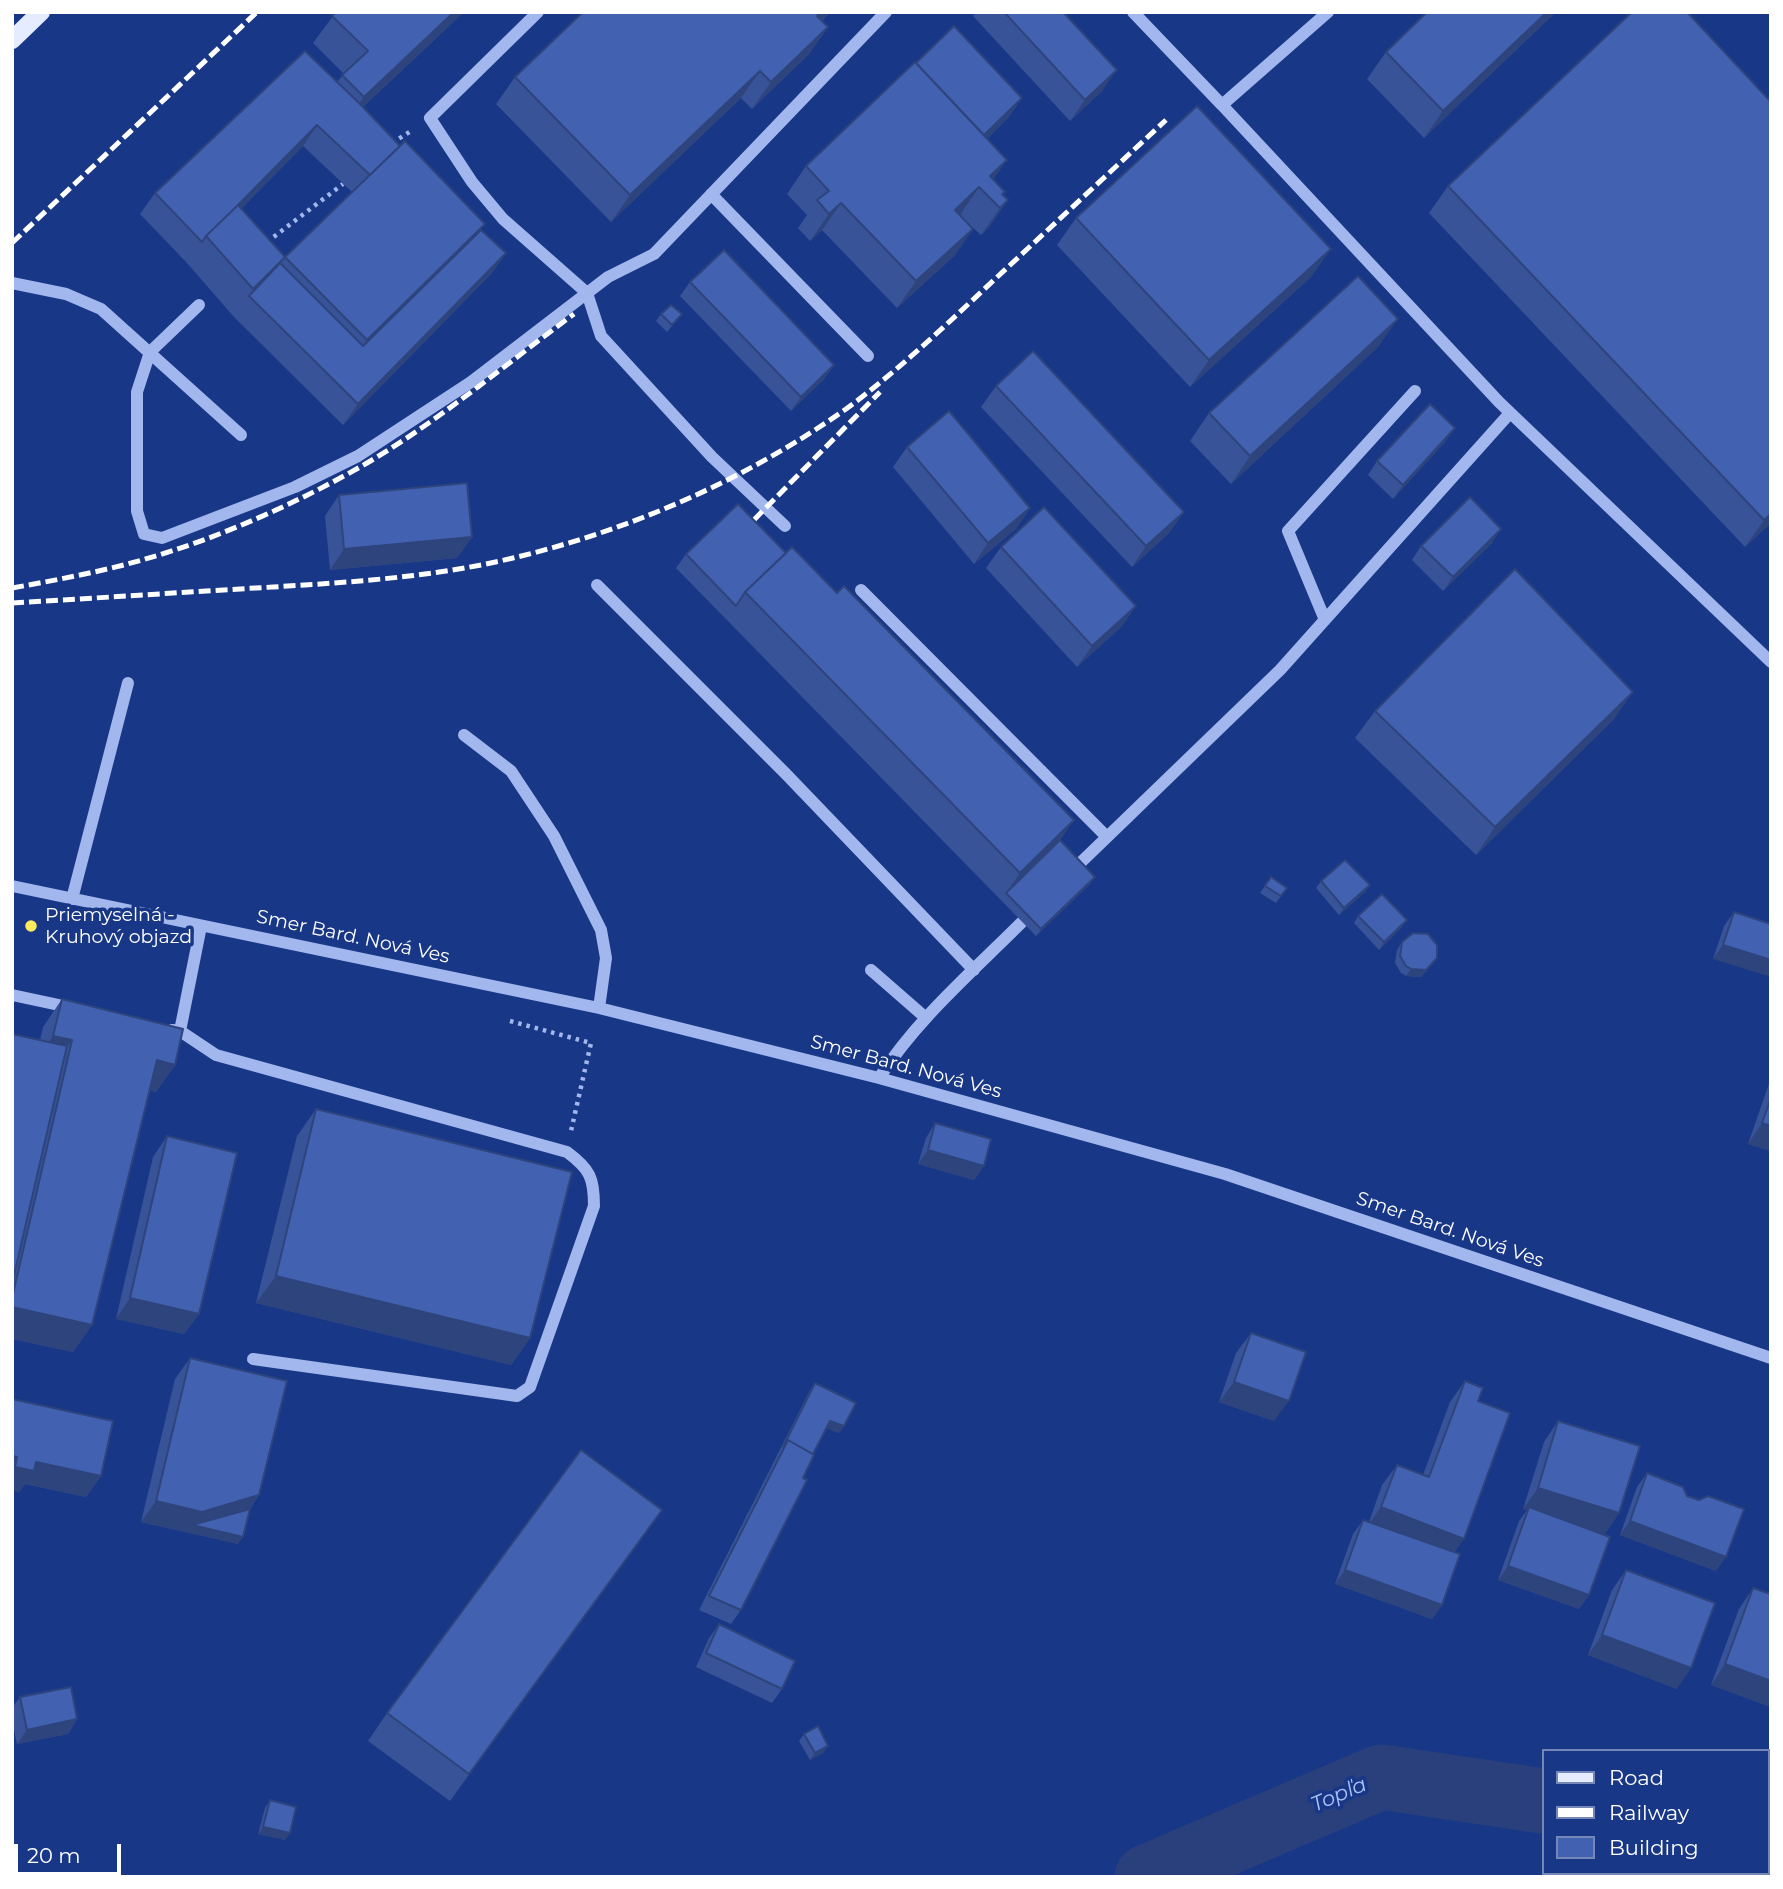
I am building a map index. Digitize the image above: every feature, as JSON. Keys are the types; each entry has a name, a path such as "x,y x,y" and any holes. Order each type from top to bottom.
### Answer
{"main road":[{"path":"12,40 41,12"}],"street":[{"path":"538,12 430,118 472,182 503,219 587,293 601,336 712,457 785,526"},
{"path":"199,305 150,352 137,392 137,511 144,534 162,538 295,486 358,456 471,382 608,277 654,254 886,12"},
{"path":"1133,12 1510,413 1771,662"},
{"path":"1222,105 1328,12"},
{"path":"711,194 868,356"},
{"path":"12,283 66,294 101,309 241,435"},
{"path":"1325,620 1288,531 1415,391"},
{"path":"1075,868 1280,670 1510,413"},
{"path":"597,585 786,774 974,970"},
{"path":"861,590 1107,837"},
{"path":"72,899 128,683"},
{"path":"464,735 511,771 554,836 601,930 606,958 599,1008"},
{"name":"Smer Bard. Nová Ves","path":"12,886 599,1008 880,1079 1225,1174 1771,1358"},
{"path":"880,1079 897,1051 926,1018 1022,922"},
{"path":"180,1031 201,926"},
{"path":"871,970 926,1018"},
{"path":"12,995 89,1012"},
{"path":"154,1026 180,1031 216,1055 567,1152 584,1165 594,1185 594,1206 530,1387 517,1396 253,1359"}],"path":[{"path":"384,147 430,118"},
{"path":"266,243 343,184"},
{"path":"510,1021 591,1043 567,1152"}],"building":[{"path":"336,12 454,12 364,97 342,75 368,51 332,16"},
{"path":"583,12 821,12 817,16 828,27 771,82 760,71 630,195 515,77"},
{"path":"1004,12 1063,12 1117,70 1085,100"},
{"path":"1427,12 1547,12 1443,111 1386,52"},
{"path":"1632,12 1687,12 1771,102 1771,514 1764,520 1448,186"},
{"path":"954,26 1022,98 984,135 916,63"},
{"path":"305,51 400,146 370,175 317,125 202,242 155,193"},
{"path":"915,62 1007,160 990,176 1005,192 1002,194 1008,200 1000,208 979,187 955,210 973,229 916,281 841,203 829,214 817,200 829,191 806,166"},
{"path":"1197,106 1331,249 1209,360 1076,218"},
{"path":"405,141 485,224 367,340 285,257"},
{"path":"238,205 285,257 253,289 206,236"},
{"path":"481,230 506,253 358,404 249,296 280,263 363,346"},
{"path":"724,250 834,365 801,397 690,282"},
{"path":"1358,276 1398,319 1250,456 1209,413"},
{"path":"671,305 682,314 672,325 661,314"},
{"path":"1033,351 1184,512 1146,546 996,386"},
{"path":"1430,404 1455,428 1403,485 1377,461"},
{"path":"949,411 1030,508 988,543 907,447"},
{"path":"467,483 472,537 344,549 339,495"},
{"path":"1470,497 1501,529 1453,577 1421,546"},
{"path":"738,504 786,553 745,592 736,606 686,554"},
{"path":"1044,507 1136,606 1092,646 1001,547"},
{"path":"792,547 837,593 844,586 1074,820 1020,873 745,592"},
{"path":"1515,569 1633,692 1495,827 1375,711"},
{"path":"1060,840 1095,877 1041,929 1006,893"},
{"path":"1345,860 1370,885 1344,908 1321,881"},
{"path":"1271,877 1287,888 1281,896 1265,886"},
{"path":"1382,894 1407,920 1384,942 1358,916"},
{"path":"1734,912 1771,924 1771,960 1723,945"},
{"path":"1413,933 1428,934 1437,945 1437,958 1426,970 1411,969 1400,956 1402,942"},
{"path":"62,999 183,1029 175,1065 157,1060 92,1325 12,1307 72,1040 53,1036"},
{"path":"12,1034 67,1046 12,1284"},
{"path":"1771,1098 1771,1126 1762,1123"},
{"path":"316,1109 572,1172 530,1338 276,1276"},
{"path":"935,1123 991,1139 984,1166 928,1150"},
{"path":"167,1136 237,1153 199,1314 130,1298"},
{"path":"1251,1333 1306,1352 1289,1401 1234,1382"},
{"path":"190,1358 287,1381 259,1495 202,1512 156,1501"},
{"path":"1465,1381 1483,1388 1478,1401 1510,1413 1464,1539 1381,1507 1397,1465 1429,1477"},
{"path":"815,1383 856,1403 844,1426 830,1421 813,1454 788,1440 783,1447"},
{"path":"12,1399 113,1421 101,1476 36,1462 34,1471 15,1467 17,1457 12,1456"},
{"path":"1558,1421 1640,1446 1619,1513 1538,1488"},
{"path":"788,1440 814,1455 803,1478 807,1480 741,1610 709,1596"},
{"path":"581,1450 662,1510 469,1774 387,1713"},
{"path":"1647,1473 1683,1487 1687,1496 1699,1500 1708,1496 1744,1509 1726,1557 1630,1521"},
{"path":"1529,1507 1610,1537 1589,1595 1508,1566"},
{"path":"250,1509 243,1537 192,1525"},
{"path":"1363,1520 1460,1554 1442,1605 1345,1570"},
{"path":"1626,1570 1715,1603 1691,1668 1602,1635"},
{"path":"1753,1588 1771,1594 1771,1681 1725,1664"},
{"path":"719,1624 795,1661 782,1689 706,1653"},
{"path":"71,1687 77,1719 27,1730 20,1697"},
{"path":"818,1726 828,1746 815,1753 804,1734"},
{"path":"270,1800 296,1807 290,1833 263,1827"}],"waterway":[{"name":"Topľa","path":"1147,1877 1381,1777 1542,1801"}],"railway":[{"path":"12,243 257,12"},
{"path":"12,603 334,583 454,570 557,546 644,517 728,480 769,458 866,394 940,330 1166,120"},
{"path":"12,588 142,560 228,530 314,492 421,429 574,314"},
{"path":"742,532 880,392"}],"place":[{"name":"Priemyselná - Kruhový objazd","path":"31,926"}]}
